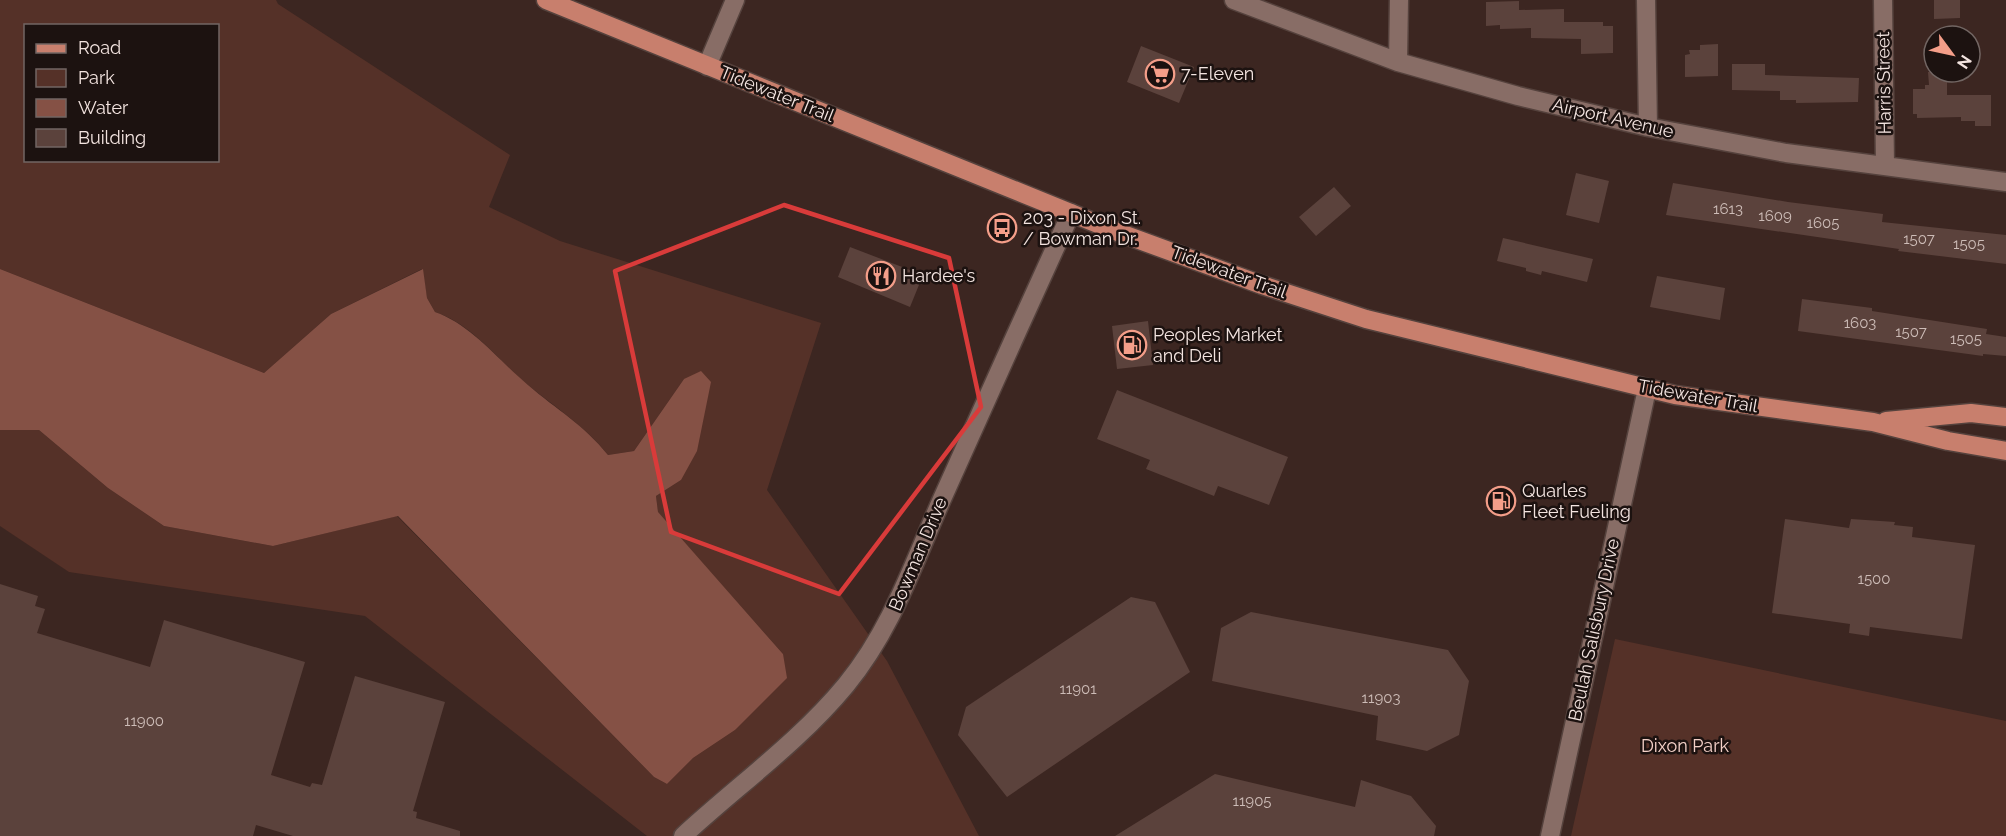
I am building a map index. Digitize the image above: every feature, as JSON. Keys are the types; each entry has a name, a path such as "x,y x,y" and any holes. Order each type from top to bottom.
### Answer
{"main road":[{"name":"Tidewater Trail","path":"546,0 1071,213 1262,285 1366,319 1675,395 1873,422"},
{"path":"1873,422 1971,413 2006,417"},
{"path":"1873,422 1948,441 2006,450"}],"street":[{"path":"706,66 735,0"},
{"name":"Airport Avenue","path":"1234,0 1398,62 1518,96 1648,127 1786,153 2006,182"},
{"path":"1398,62 1399,0"},
{"path":"1646,0 1648,127"},
{"name":"Harris Street","path":"1883,0 1885,165"},
{"name":"Bowman Drive","path":"683,836 816,718 847,684 879,638 901,598 939,506 1071,213"},
{"name":"Beulah Salisbury Drive","path":"1550,836 1647,388"}],"highlighted area":[{"path":"784,205 949,258 981,407 839,594 671,532 615,271"}],"green space":[{"path":"0,0 276,0 278,4 510,155 489,207 560,241 821,323 767,490 887,661 979,836 647,836 365,616 69,572 0,526 0,430 39,430 108,488 164,526 273,546 397,516 654,777 667,784 693,758 735,730 783,654 658,513 656,496 681,480 684,379 634,451 608,455 580,426 528,385 473,334 435,312 427,298 422,269 331,314 264,373 0,269"},
{"name":"Dixon Park","path":"1615,639 2006,721 2006,836 1571,836"}],"water":[{"path":"0,269 264,373 331,314 423,269 427,298 435,312 473,334 528,385 579,426 608,455 634,451 684,379 701,371 711,382 697,451 681,480 656,496 658,512 783,654 787,678 735,730 693,758 667,784 654,777 398,516 273,546 164,526 108,488 39,430 0,430"}],"building":[{"path":"1934,0 1960,0 1960,18 1934,19"},
{"path":"1519,1 1519,10 1564,9 1564,22 1603,22 1603,26 1613,26 1613,53 1581,54 1581,39 1531,38 1531,28 1500,29 1500,25 1486,26 1486,2"},
{"path":"1718,44 1718,76 1685,77 1685,55 1690,54 1689,50 1700,50 1700,45"},
{"name":"7-Eleven","path":"1141,46 1194,67 1179,103 1127,82"},
{"path":"1732,64 1765,64 1765,75 1859,78 1858,102 1796,103 1796,100 1780,100 1780,91 1732,90"},
{"path":"1947,84 1947,95 1991,95 1991,126 1975,126 1975,121 1961,121 1961,117 1917,118 1917,114 1913,114 1913,89 1925,89 1925,85"},
{"path":"1576,173 1609,181 1599,223 1566,215"},
{"path":"1673,183 1788,202 1883,214 1882,222 2006,235 2006,264 1898,251 1899,249 1666,215"},
{"path":"1334,187 1351,206 1316,236 1299,217"},
{"path":"1503,238 1593,259 1587,282 1542,271 1541,275 1526,271 1526,268 1497,261"},
{"name":"Hardee's","path":"850,247 923,275 910,307 838,277"},
{"path":"1657,276 1725,288 1720,320 1650,307"},
{"path":"1802,299 1872,308 1872,311 1987,329 1986,334 2006,337 2006,356 1983,354 1983,356 1798,331"},
{"name":"Peoples Market and Deli","path":"1148,321 1153,365 1117,369 1112,326"},
{"path":"1117,390 1288,457 1269,505 1218,486 1214,496 1146,469 1150,460 1097,439"},
{"path":"1785,519 1849,528 1851,519 1895,522 1894,525 1913,527 1912,537 1975,545 1962,639 1870,627 1869,636 1849,633 1850,624 1772,613"},
{"path":"0,584 38,596 35,606 45,609 37,633 150,667 164,620 305,662 271,775 310,787 312,783 322,785 355,676 445,702 413,811 417,812 416,818 460,831 460,836 293,836 256,825 253,836 0,836"},
{"path":"1131,597 1155,602 1190,672 1007,797 958,735 966,707"},
{"path":"1251,612 1448,650 1469,681 1459,735 1427,751 1376,740 1378,716 1212,681 1221,628"},
{"path":"1215,774 1355,807 1361,780 1411,796 1436,826 1434,836 1115,836"}],"place":[{"name":"7-Eleven","path":"1160,74"},
{"name":"203 - Dixon St. / Bowman Dr.","path":"1002,228"},
{"name":"Hardee's","path":"881,276"},
{"name":"Peoples Market and Deli","path":"1132,345"},
{"name":"Quarles Fleet Fueling","path":"1501,501"}]}
